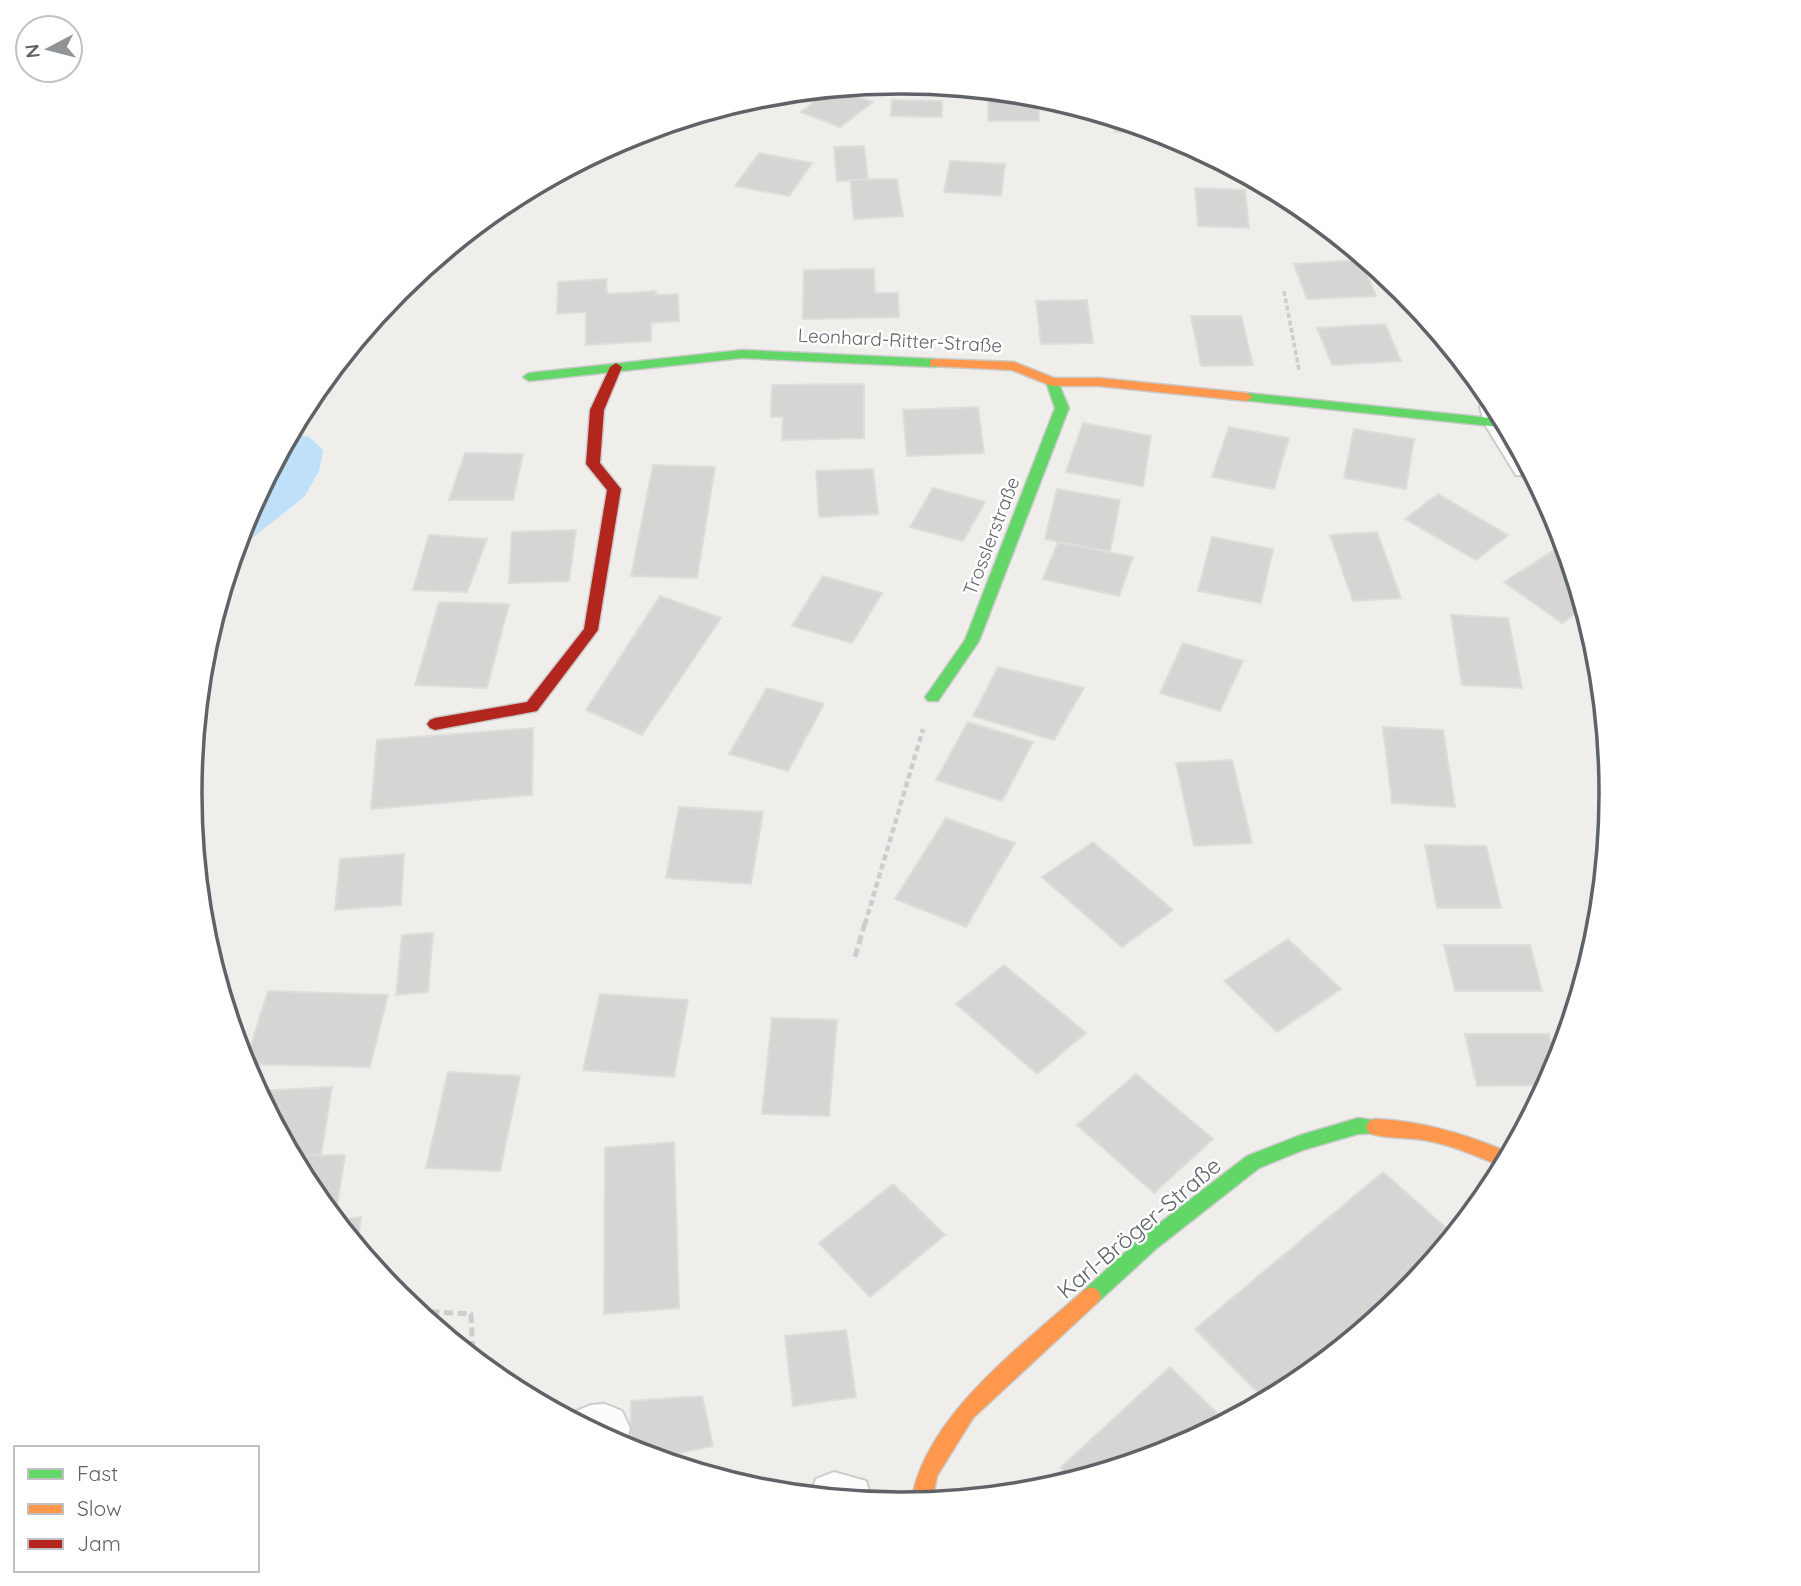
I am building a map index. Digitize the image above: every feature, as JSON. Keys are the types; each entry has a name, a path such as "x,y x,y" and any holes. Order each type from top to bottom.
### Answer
{"street":[{"name":"Leonhard-Ritter-Straße","path":"529,377 742,354 777,355 1014,366 1052,382 1100,382 1305,402 1487,414"},
{"path":"435,724 532,707 591,630 614,489 593,464 597,410 616,367"},
{"name":"Trosslerstraße","path":"933,697 972,641 1062,408 1052,382"},
{"name":"Karl-Bröger-Straße","path":"924,1491 928,1472 966,1411 1150,1242 1253,1162 1301,1143 1358,1126 1415,1128 1475,1145 1497,1155"}],"path":[{"path":"1284,291 1305,402"},
{"path":"855,957 890,831 933,697"},
{"path":"434,1312 471,1314 472,1344"}],"water":[{"path":"301,436 309,437 323,450 319,471 305,496 250,540 274,484"}],"building":[{"path":"855,96 873,102 840,127 801,112 818,99"},
{"path":"892,100 942,101 942,117 891,116"},
{"path":"988,100 1038,108 1039,121 988,121"},
{"path":"864,146 868,179 837,181 834,147"},
{"path":"759,153 812,163 789,196 735,186"},
{"path":"950,161 1005,164 1001,196 944,192"},
{"path":"897,179 903,216 854,219 850,180"},
{"path":"1195,188 1245,190 1249,228 1198,226"},
{"path":"1352,261 1367,274 1376,296 1307,299 1294,264"},
{"path":"874,269 875,293 898,293 899,317 803,319 804,270"},
{"path":"606,279 607,294 656,291 655,295 678,294 679,321 651,323 651,341 586,345 586,312 557,314 558,282"},
{"path":"1087,300 1093,343 1041,344 1036,301"},
{"path":"1191,316 1241,316 1253,365 1201,366"},
{"path":"1385,324 1401,361 1332,365 1317,328"},
{"path":"864,384 864,438 782,440 783,417 771,417 772,385"},
{"path":"978,407 984,453 907,456 903,410"},
{"path":"1083,423 1151,436 1143,486 1066,472"},
{"path":"1229,427 1289,438 1274,489 1212,477"},
{"path":"1354,429 1414,439 1406,489 1344,478"},
{"path":"465,453 523,454 513,500 449,500"},
{"path":"653,465 715,467 697,578 631,576"},
{"path":"873,469 878,514 819,517 816,471"},
{"path":"933,488 985,502 963,541 910,527"},
{"path":"1057,489 1120,500 1110,552 1045,539"},
{"path":"1438,494 1508,535 1476,560 1405,519"},
{"path":"576,530 569,581 509,583 512,532"},
{"path":"1377,532 1401,598 1353,601 1330,535"},
{"path":"429,535 487,539 467,592 413,590"},
{"path":"1212,537 1273,549 1261,603 1198,591"},
{"path":"1058,542 1133,557 1119,596 1043,579"},
{"path":"1555,549 1575,614 1562,623 1504,582"},
{"path":"823,576 882,593 852,643 792,626"},
{"path":"660,596 721,618 642,735 586,710"},
{"path":"439,602 509,604 487,688 415,685"},
{"path":"1451,615 1508,618 1522,688 1462,685"},
{"path":"1183,643 1243,661 1220,711 1160,693"},
{"path":"998,667 1084,688 1054,740 973,716"},
{"path":"767,688 824,704 788,771 729,754"},
{"path":"968,722 1033,742 1002,801 936,780"},
{"path":"1383,727 1443,730 1455,807 1392,803"},
{"path":"533,728 532,795 371,809 377,740"},
{"path":"1232,760 1252,843 1194,846 1176,763"},
{"path":"679,807 763,812 751,884 666,878"},
{"path":"946,818 1015,843 966,927 895,899"},
{"path":"1093,842 1173,910 1122,947 1042,877"},
{"path":"1425,845 1486,846 1501,908 1437,908"},
{"path":"404,854 401,905 335,910 340,859"},
{"path":"433,933 428,992 396,995 402,935"},
{"path":"1288,939 1341,989 1277,1032 1224,981"},
{"path":"1444,945 1530,945 1542,991 1455,991"},
{"path":"1004,965 1086,1033 1037,1074 956,1004"},
{"path":"268,991 388,995 370,1067 257,1064 250,1047"},
{"path":"600,994 688,1000 674,1077 583,1070"},
{"path":"772,1018 837,1020 829,1116 762,1114"},
{"path":"1465,1034 1549,1034 1552,1045 1535,1085 1477,1086"},
{"path":"448,1072 520,1076 500,1171 426,1168"},
{"path":"1136,1074 1213,1139 1154,1193 1077,1125"},
{"path":"332,1087 321,1155 304,1156 269,1090"},
{"path":"674,1142 679,1308 604,1314 605,1148"},
{"path":"345,1155 337,1205 320,1181 304,1156"},
{"path":"1383,1172 1447,1228 1426,1254 1361,1318 1289,1374 1258,1393 1195,1329"},
{"path":"893,1184 945,1235 870,1297 819,1243"},
{"path":"361,1217 359,1234 347,1219"},
{"path":"846,1330 856,1397 793,1406 785,1336"},
{"path":"1170,1367 1218,1414 1168,1438 1125,1454 1064,1472 1060,1468"},
{"path":"702,1396 713,1446 675,1454 631,1437 631,1401"}],"traffic: fast":[{"path":"529,377 742,354 935,363"},
{"path":"933,697 972,641 1062,408 1052,382"},
{"path":"1247,397 1492,422"},
{"path":"1091,1296 1150,1242 1253,1162 1301,1143 1358,1126 1375,1127"}],"traffic: slow":[{"path":"935,363 1014,366 1052,382 1099,382 1247,397"},
{"path":"1375,1127 1442,1136 1497,1156"},
{"path":"924,1491 928,1472 966,1411 1091,1296"}],"traffic: jam":[{"path":"435,724 532,707 591,630 614,489 593,464 597,410 616,367"}]}
